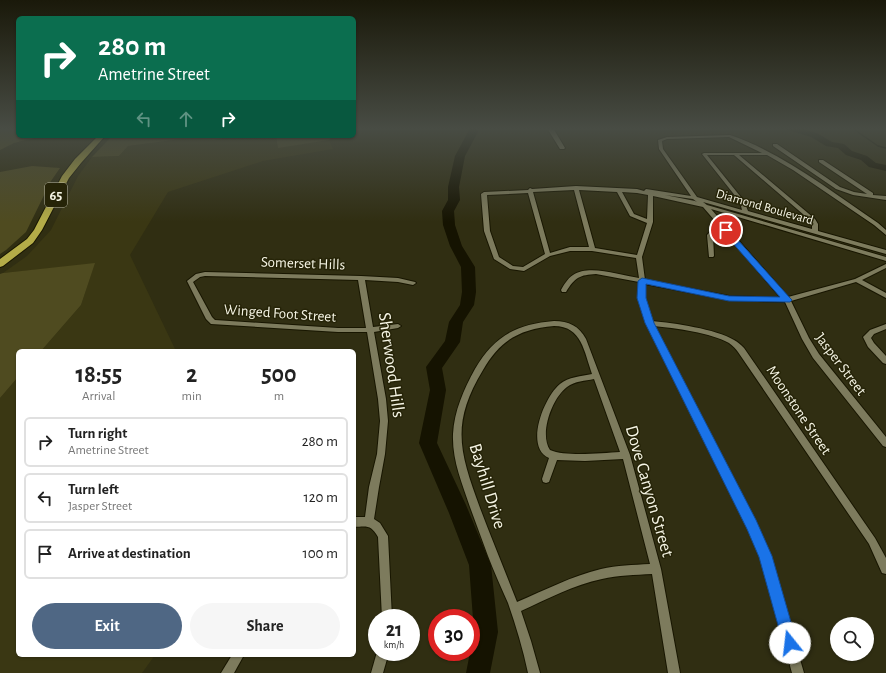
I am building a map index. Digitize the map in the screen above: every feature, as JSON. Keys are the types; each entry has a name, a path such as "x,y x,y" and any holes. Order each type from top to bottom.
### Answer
{"highway":[{"name":"65","path":"0,264 17,252 34,236 65,178 80,159"}],"street":[{"path":"668,159 695,198 705,206"},
{"path":"708,159 742,202 746,212"},
{"path":"742,159 813,220 815,224 815,232"},
{"path":"778,159 801,173 876,224 886,233"},
{"path":"796,159 838,188 853,193 886,198"},
{"path":"821,160 873,196"},
{"path":"576,188 592,250"},
{"name":"Diamond Boulevard","path":"548,255 524,269 512,268 496,258 487,231 484,194 576,188 637,191 695,198 886,252"},
{"path":"530,190 548,255 570,249 592,250 639,257"},
{"path":"619,190 632,215 650,222"},
{"path":"651,193 650,222 639,257 642,281 641,298 649,323 751,524 762,550 798,673"},
{"name":"Diamond Boulevard","path":"651,193 705,206 886,262"},
{"name":"Jasper Street","path":"705,206 787,300 816,356 886,443"},
{"path":"711,256 710,235 713,232 726,230"},
{"path":"564,290 572,278 583,272 596,272 729,298 787,300 857,280 886,262 883,255 886,252"},
{"name":"Somerset Hills","path":"194,277 205,274 362,278 398,280 413,283"},
{"name":"Winged Foot Street","path":"194,277 190,281 191,285 209,319 213,322 370,330 398,326"},
{"name":"Sherwood Hills","path":"362,278 382,399 384,422 381,454 369,521"},
{"path":"857,280 886,296"},
{"name":"Bayhill Drive","path":"534,673 515,608 500,576 463,473 457,452 456,433 464,400 480,368 491,351 509,334 529,326 552,323 574,323"},
{"name":"Dove Canyon Street","path":"574,323 584,341 626,456 656,569 674,673"},
{"name":"Moonstone Street","path":"649,323 662,324 722,338 732,342 741,350 872,540 886,569"},
{"path":"886,326 872,332 867,337 871,345 886,361"},
{"path":"597,376 584,378 565,384 553,397 545,418 542,439 543,446 548,453 554,456 566,458 626,456"},
{"path":"546,479 554,456"},
{"path":"356,522 369,521 378,526 383,536 387,609"},
{"path":"515,608 565,586 601,574 620,571 656,569"},
{"path":"227,673 237,657"},
{"path":"377,673 380,661"}],"shaded area":[{"path":"90,159 272,159 263,161 168,192 130,255 175,349 43,349 81,305 94,264 3,273 27,256 51,230 78,176"},
{"path":"32,166 60,168 51,181 26,232 0,254 0,172"},
{"path":"95,263 81,305 43,349 16,349 16,379 0,398 0,274"},
{"path":"16,379 16,657 154,657 142,673 0,673 0,398"}],"waterway":[{"path":"459,159 453,187 454,200 448,211 449,225 456,246 468,267 469,292 467,305 456,322 452,342 434,367 438,390 428,443 459,512 480,565 486,632 478,673"},
{"path":"866,159 873,165 886,168"}],"route":[{"path":"726,230 787,300 729,298 642,281 641,298 649,323 751,524 765,556 790,643"}]}
